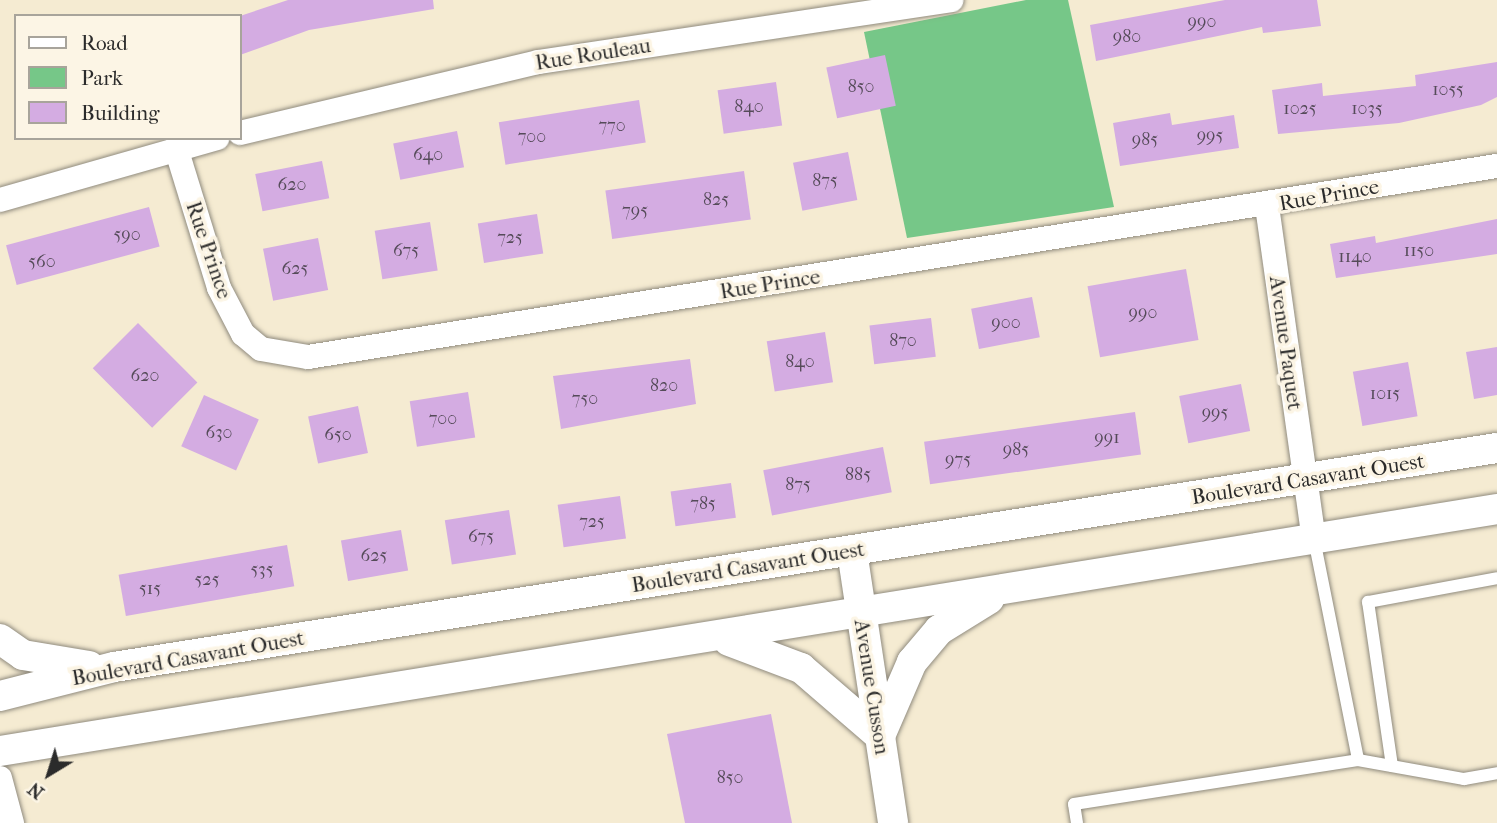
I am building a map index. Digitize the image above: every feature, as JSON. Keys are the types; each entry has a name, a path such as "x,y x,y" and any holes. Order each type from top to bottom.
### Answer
{"street":[{"name":"Rue Rouleau","path":"242,133 538,62 951,0"},
{"path":"0,200 209,140"},
{"name":"Rue Prince","path":"176,148 219,288 243,334 261,349 308,357 1024,244 1188,211 1267,206 1497,166"},
{"name":"Avenue Paquet","path":"1267,206 1314,539"},
{"name":"Boulevard Casavant Ouest","path":"0,696 114,667 1497,448"},
{"path":"0,751 718,638 1497,509"},
{"name":"Avenue Cusson","path":"852,551 893,823"},
{"path":"718,638 801,668 880,737 912,662 939,630 1003,591"},
{"path":"0,639 58,665 114,667"},
{"path":"0,778 12,823"}],"lane":[{"path":"1314,539 1358,760"},
{"path":"1392,766 1368,602 1497,578"},
{"path":"1077,823 1074,804 1358,760 1464,779 1497,773"}],"green space":[{"path":"1026,0 1068,0 1114,207 907,238 864,32"}],"building":[{"path":"288,0 433,0 434,9 309,30 242,54 242,15"},
{"path":"1225,0 1317,0 1321,26 1263,33 1262,27 1096,61 1090,25"},
{"path":"885,55 896,106 837,118 826,67"},
{"path":"1497,62 1497,97 1481,105 1399,123 1278,134 1272,90 1322,83 1323,96 1416,86 1415,75"},
{"path":"776,82 782,126 724,134 718,90"},
{"path":"639,100 646,142 505,165 499,122"},
{"path":"1170,113 1172,125 1234,115 1239,148 1120,166 1113,123"},
{"path":"457,131 464,167 400,180 393,143"},
{"path":"848,152 857,200 802,211 793,163"},
{"path":"322,161 329,198 263,211 255,174"},
{"path":"744,171 751,220 612,239 605,190"},
{"path":"149,207 160,247 17,285 6,245"},
{"path":"537,214 543,254 484,263 478,223"},
{"path":"1497,219 1497,254 1336,278 1330,244 1375,236 1376,243"},
{"path":"430,222 438,270 382,279 375,231"},
{"path":"318,238 328,290 273,301 263,249"},
{"path":"1186,269 1199,340 1100,357 1088,286"},
{"path":"1032,297 1040,337 979,349 971,309"},
{"path":"931,318 936,357 874,364 869,326"},
{"path":"138,323 197,382 152,428 93,368"},
{"path":"825,332 833,382 775,392 767,341"},
{"path":"1497,347 1497,395 1474,399 1466,352"},
{"path":"690,359 696,404 561,429 553,376"},
{"path":"1408,362 1418,416 1362,426 1353,372"},
{"path":"1241,384 1250,431 1188,443 1179,396"},
{"path":"468,392 475,437 417,447 410,401"},
{"path":"204,395 259,419 236,471 181,446"},
{"path":"358,406 368,453 318,464 308,417"},
{"path":"1135,412 1141,455 930,484 924,442"},
{"path":"883,447 892,492 772,515 763,470"},
{"path":"731,483 736,518 675,526 671,491"},
{"path":"620,496 626,539 564,547 558,505"},
{"path":"509,510 516,554 452,565 445,520"},
{"path":"401,530 408,570 348,581 341,541"},
{"path":"287,545 294,586 126,616 119,575"},
{"path":"771,714 792,823 685,823 667,734"}]}
